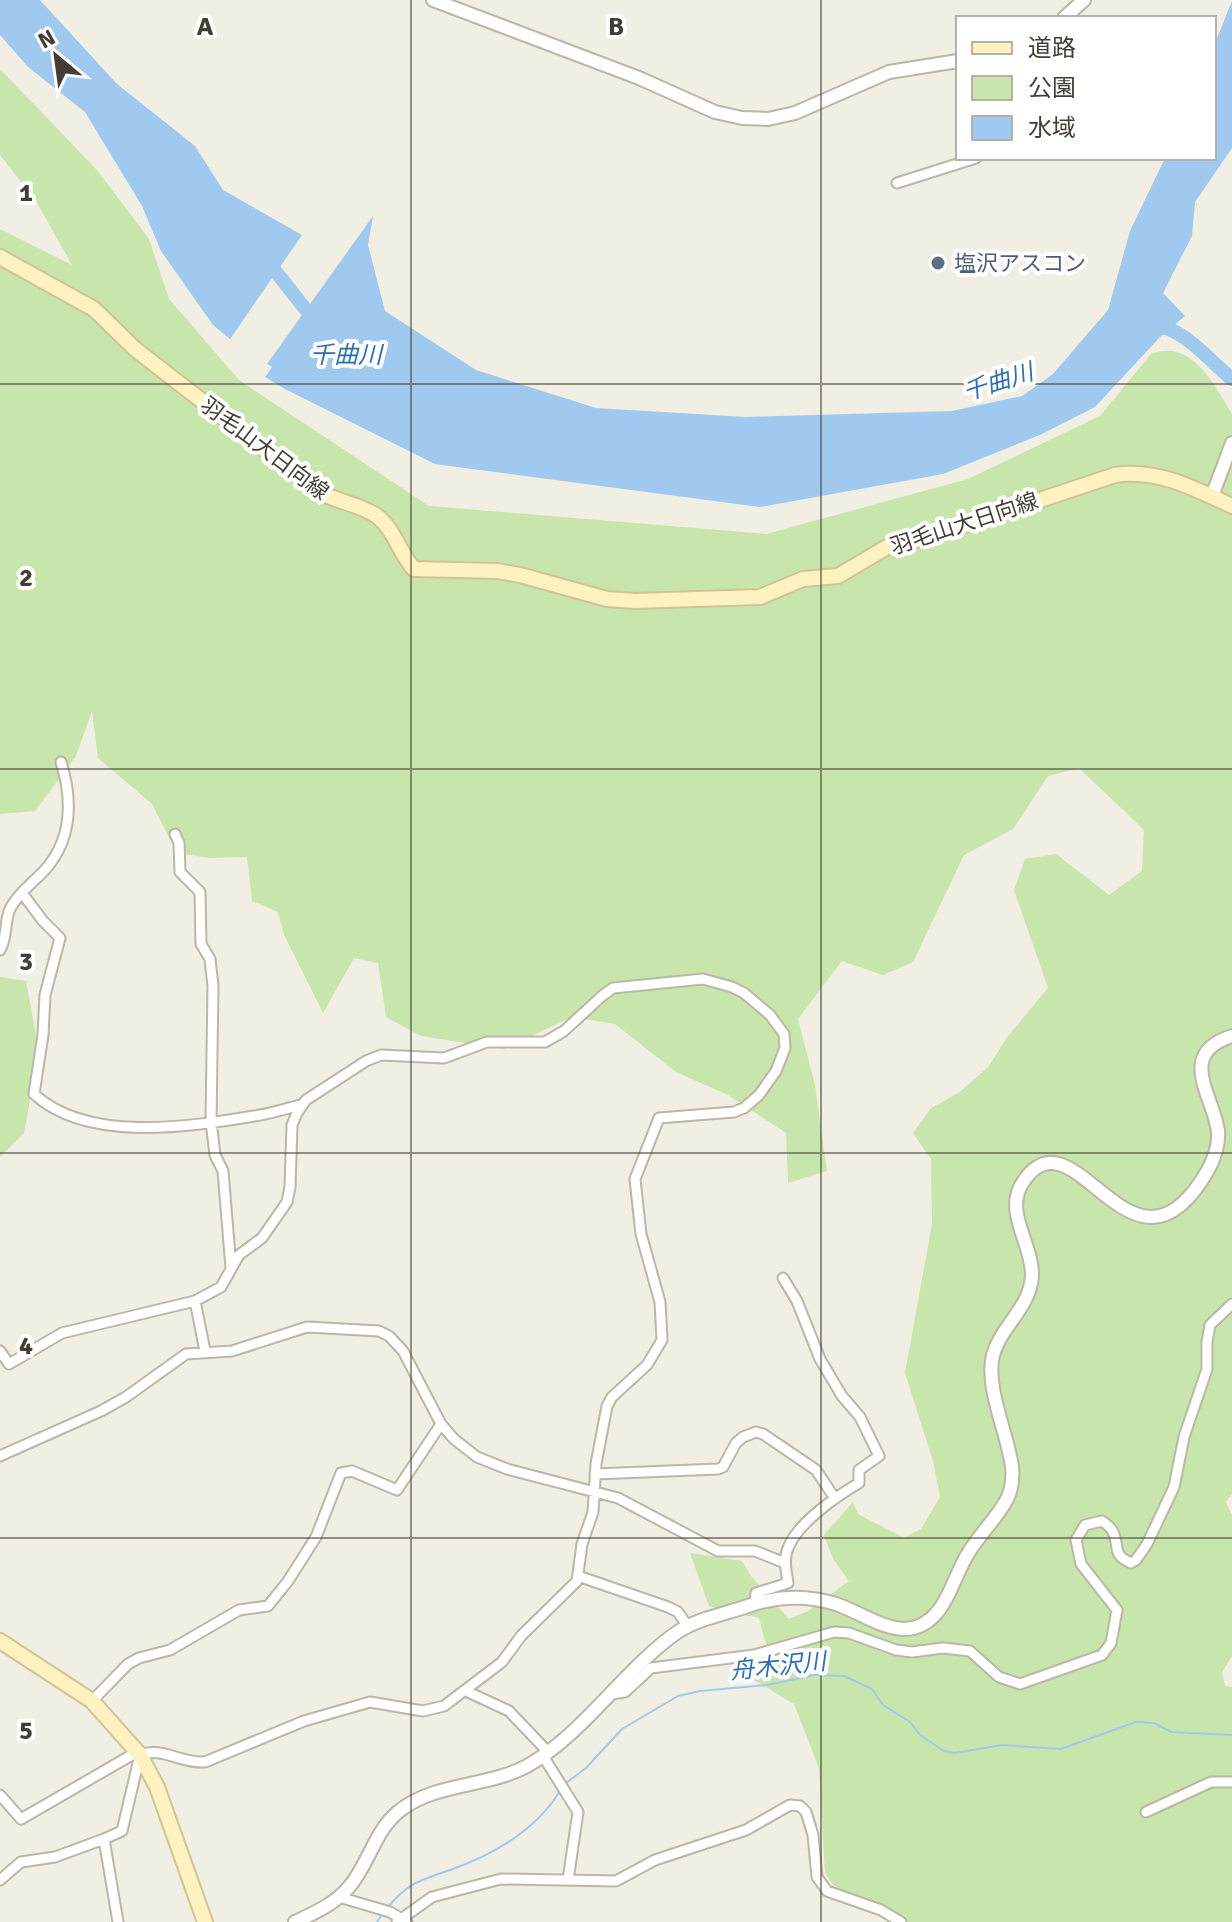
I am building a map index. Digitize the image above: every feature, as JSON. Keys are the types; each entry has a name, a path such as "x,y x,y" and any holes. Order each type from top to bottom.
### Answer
{"main road":[{"name":"羽毛山大日向線","path":"0,257 94,309 135,349 318,491 332,500 378,517 389,528 414,569 481,569 509,573 581,593 635,601 760,597 803,579 838,576 887,547 935,535 1115,475 1144,473 1163,477 1232,506"},
{"path":"0,1641 92,1701 138,1754 157,1787 205,1922"}],"street":[{"path":"433,0 639,78 715,112 742,118 768,119 795,113 889,72 956,61"},
{"path":"897,183 970,160"},
{"path":"1212,496 1232,443"},
{"path":"0,950 11,906 53,861 67,822 70,796 61,762"},
{"path":"175,834 179,843 180,872 200,892 201,944 210,959 214,1036 211,1121 215,1155 223,1171 231,1268"},
{"path":"22,893 60,938 45,995 43,1035 34,1094 50,1106 80,1119 138,1128 257,1116 302,1105"},
{"path":"0,1351 9,1364 62,1333 195,1301 221,1287 239,1255 262,1238 287,1202 292,1125 302,1105 366,1061 381,1055 444,1058 487,1042 545,1042 564,1031 613,988 697,978 744,993 770,1015 784,1034 785,1048 776,1071 759,1095 744,1108 734,1112 659,1118 635,1179 638,1215 660,1302 662,1340 647,1365 612,1397 607,1406 595,1474 593,1512 582,1544 578,1576 571,1588 521,1636 502,1662 444,1706 423,1711 370,1702 304,1721 205,1762 188,1762 150,1751 138,1754 21,1819 0,1795"},
{"path":"295,1922 339,1897 351,1886 386,1824 411,1802 440,1791 507,1775 546,1754 665,1642 688,1627 755,1604 789,1597 835,1604 884,1625 909,1629 929,1621 938,1612 966,1556 1007,1499 1011,1487 1010,1455 991,1367 997,1344 1021,1308 1031,1286 1031,1259 1015,1206 1019,1187 1036,1169 1056,1164 1078,1172 1125,1210 1145,1218 1155,1218 1174,1209 1197,1186 1215,1154 1218,1130 1202,1082 1202,1063 1212,1045 1232,1036"},
{"path":"755,1604 756,1593 788,1583 785,1563 788,1546 796,1535 834,1497 859,1483 859,1470 879,1456 860,1417 842,1396 820,1359 797,1301 783,1278"},
{"path":"195,1301 205,1351"},
{"path":"611,1694 625,1692 651,1668 754,1655 834,1632 849,1633 896,1650 912,1652 943,1648 970,1651 999,1677 1020,1684 1102,1655 1111,1643 1117,1610 1081,1564 1076,1540 1085,1525 1102,1521 1112,1530 1121,1557 1131,1563 1142,1554 1176,1479 1184,1437 1207,1369 1210,1325 1232,1304"},
{"path":"0,1456 101,1411 126,1397 176,1359 205,1351 232,1351 307,1327 379,1331 399,1344 441,1424 466,1450 490,1463 618,1498 718,1551 755,1551 785,1563"},
{"path":"92,1701 128,1664 139,1658 170,1650 239,1610 268,1606 316,1537 341,1473 352,1471 397,1490 441,1424"},
{"path":"595,1474 718,1469 726,1462 736,1443 756,1432 807,1462 834,1497"},
{"path":"578,1576 668,1607 678,1612 688,1627"},
{"path":"466,1691 509,1711 546,1754 578,1812 568,1880"},
{"path":"0,1880 21,1862 55,1857 122,1831 138,1754"},
{"path":"1146,1812 1211,1782 1232,1782"},
{"path":"339,1897 402,1920 432,1897 501,1879 616,1881 655,1860 746,1830 784,1806 795,1805 806,1812 810,1820 817,1877 827,1891 881,1910 901,1922"},
{"path":"104,1839 118,1922"}],"green space":[{"path":"0,69 96,169 149,239 169,299 239,380 429,506 766,534 968,479 1100,416 1151,354 1166,351 1190,358 1218,390 1232,414 1232,1494 1226,1502 1232,1515 1232,1656 1222,1672 1225,1686 1232,1687 1232,1922 902,1922 833,1885 825,1873 819,1768 794,1704 741,1672 773,1670 759,1618 709,1606 690,1553 742,1561 751,1576 789,1619 808,1611 849,1581 833,1559 824,1535 853,1502 858,1514 904,1538 921,1529 940,1497 933,1461 905,1373 932,1224 931,1159 913,1133 931,1108 960,1092 988,1067 1008,1036 1048,988 1014,890 1025,859 1056,854 1109,895 1142,871 1144,830 1079,768 1048,776 1013,829 964,855 913,962 883,975 842,961 798,1019 815,1085 827,1171 788,1183 786,1133 728,1095 676,1072 615,1024 572,1017 504,1049 421,1036 386,1017 378,963 354,958 323,1013 284,935 278,912 252,901 247,857 209,858 177,853 152,804 98,758 92,711 76,756 35,811 0,814 0,229 72,265 36,201 0,155"},
{"path":"0,977 26,981 39,1051 24,1133 0,1157"}],"water":[{"path":"0,0 40,0 117,84 195,146 223,190 302,235 230,339 213,325 161,251 142,206 85,112 28,67 0,35"},
{"name":"千曲川","path":"1232,1 1232,148 1195,202 1192,236 1163,293 1185,316 1160,337 1095,407 1042,434 943,474 760,507 435,464 265,377 272,367 267,364 373,216 368,245 385,311 476,370 596,408 746,417 952,411 1022,396 1053,374 1108,310 1130,231 1164,160 1216,160 1216,41"}],"waterway":[{"name":"千曲川","path":"265,258 310,315 319,320"},
{"path":"1152,324 1176,332 1232,379"},
{"name":"舟木沢川","path":"566,1783 586,1768 622,1729 678,1696 767,1685 815,1675 844,1676 872,1689 883,1705 910,1722 920,1735 944,1751 955,1753 1002,1745 1061,1749 1136,1722 1154,1723 1171,1732 1232,1735"},
{"name":"舟木沢川","path":"387,1908 415,1883 482,1857 512,1840 538,1818 560,1791"},
{"name":"舟木沢川","path":"377,1922 383,1913"}],"place":[{"name":"塩沢アスコン","path":"938,263"}]}
